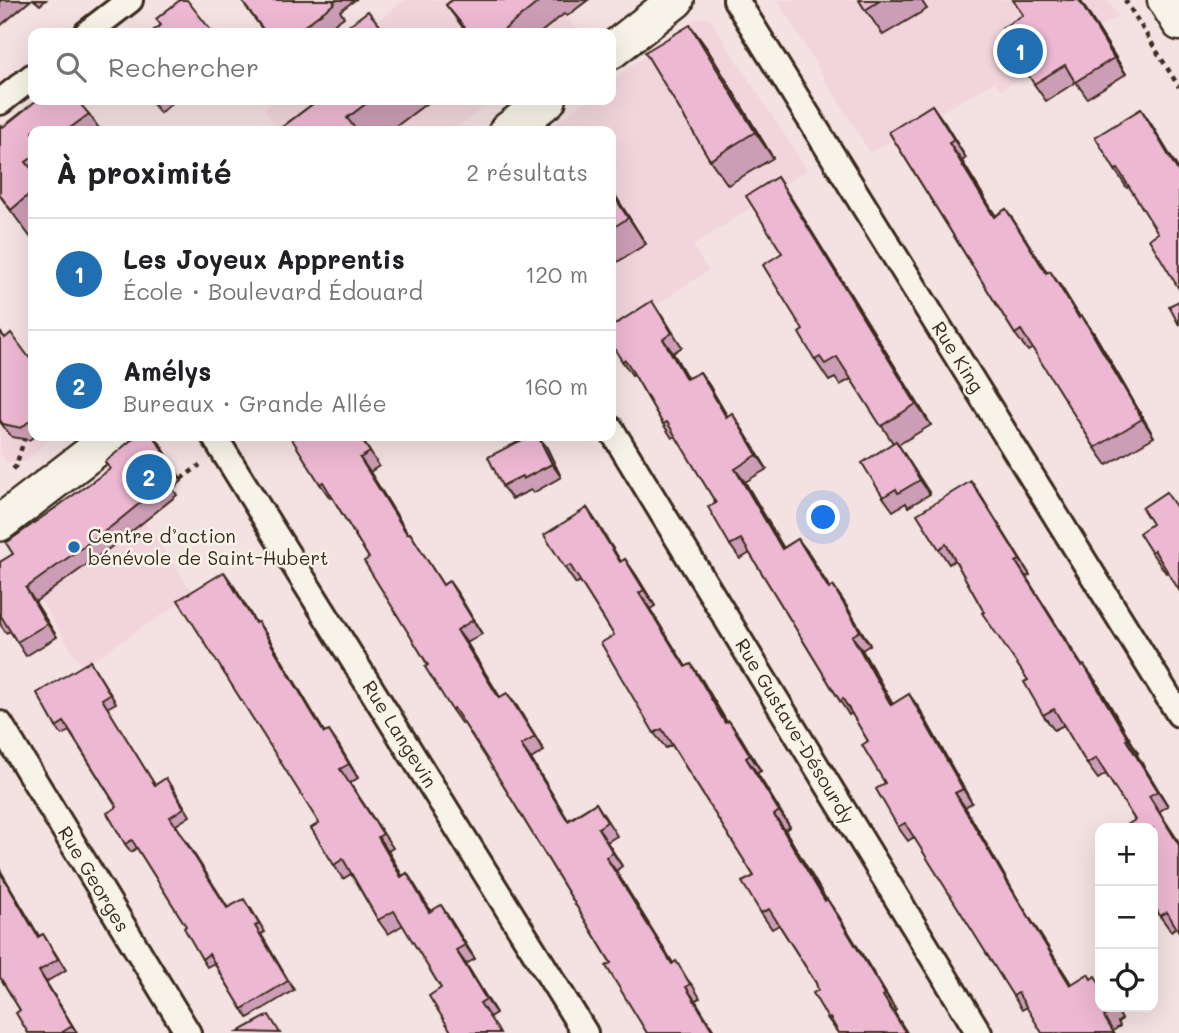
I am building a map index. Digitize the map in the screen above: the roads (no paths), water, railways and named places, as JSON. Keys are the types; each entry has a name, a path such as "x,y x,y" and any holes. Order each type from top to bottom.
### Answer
{"main road":[{"path":"616,47 676,0"},
{"path":"514,126 541,105"},
{"path":"2,517 106,441"}],"street":[{"path":"94,28 130,0"},
{"name":"Rue King","path":"736,0 1179,714"},
{"path":"1164,0 1179,24"},
{"path":"0,102 28,80"},
{"name":"Rue Gustave-Désourdy","path":"616,437 979,1033"},
{"name":"Rue Langevin","path":"217,441 585,1033"},
{"name":"Rue Georges","path":"0,724 188,1033"}],"place":[{"name":"Les Joyeux Apprentis","path":"1020,51"},
{"name":"Amélys","path":"149,477"},
{"name":"Centre d’action bénévole de Saint-Hubert","path":"74,547"}]}
